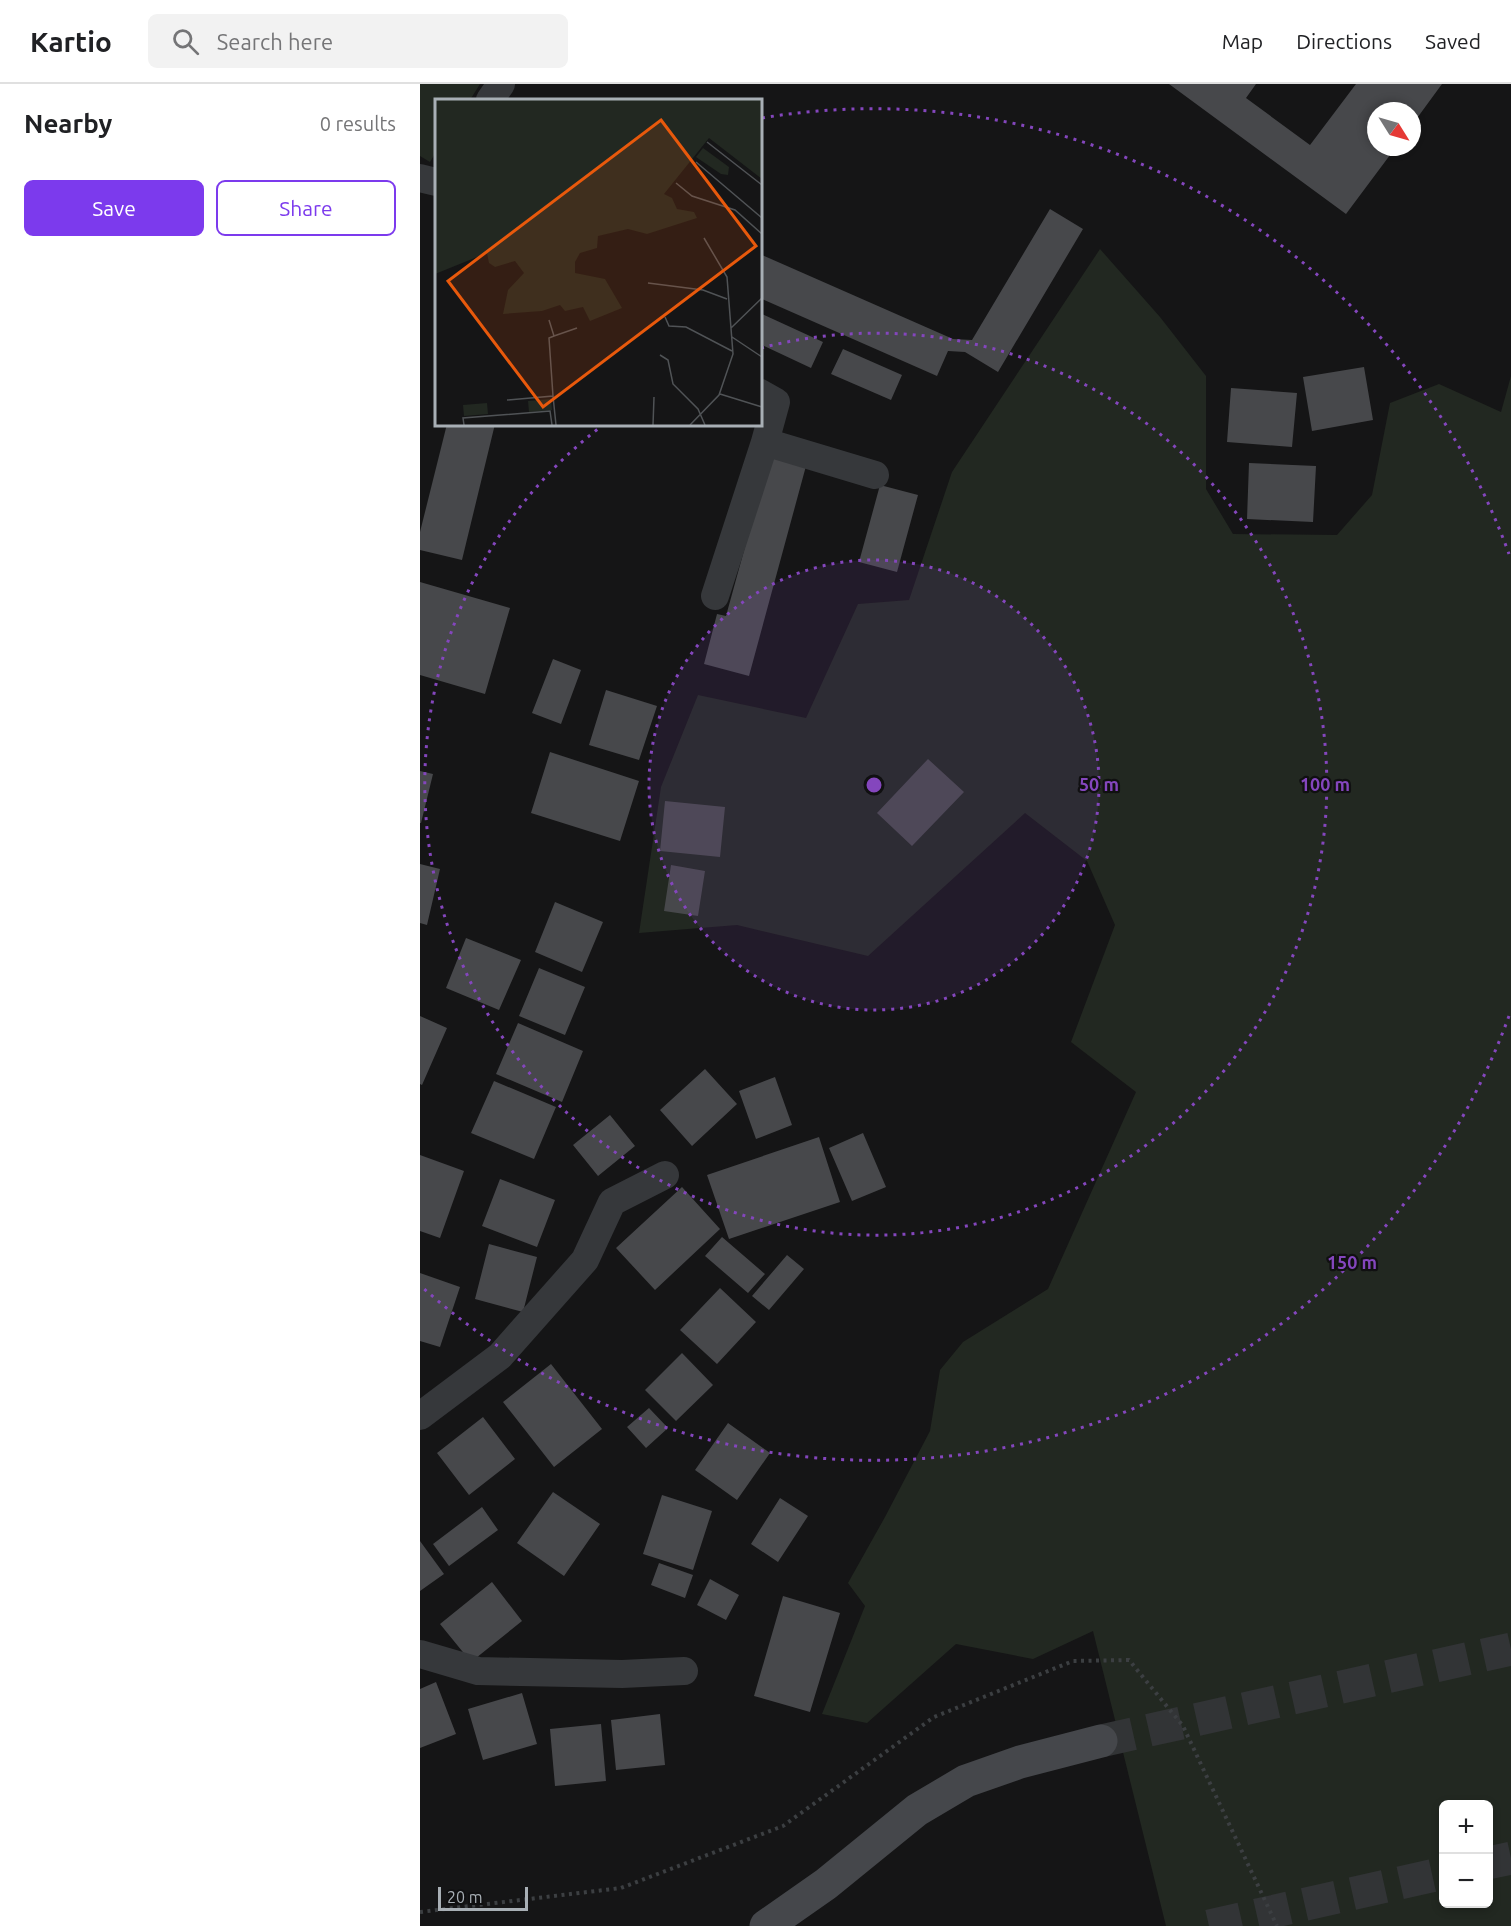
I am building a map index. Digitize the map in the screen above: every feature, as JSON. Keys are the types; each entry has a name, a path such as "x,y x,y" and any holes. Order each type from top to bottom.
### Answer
{"street":[{"path":"491,99 501,84"},
{"path":"420,178 435,182"},
{"path":"715,596 776,402 762,394"},
{"path":"765,442 875,475"},
{"path":"420,1416 500,1356 585,1260 612,1203 665,1176"},
{"path":"420,1654 478,1671 622,1674 684,1671"},
{"path":"766,1926 826,1884 917,1810 966,1781 1020,1762 1101,1741"}],"shaded area":[{"path":"420,84 480,84 471,99 435,99 435,154 430,162 420,156"},
{"path":"1100,249 1160,317 1206,376 1206,489 1233,534 1337,535 1372,495 1390,403 1439,384 1501,412 1511,376 1511,1926 1166,1926 1093,1631 1033,1659 956,1644 867,1723 822,1714 865,1606 848,1583 930,1431 940,1370 963,1342 1048,1289 1136,1092 1071,1042 1115,925 1087,861 1025,813 868,956 737,925 639,933 661,787 698,695 806,718 858,604 909,600 952,472"}],"building":[{"path":"1169,84 1256,84 1246,98 1310,145 1356,84 1442,84 1421,113 1421,102 1367,102 1367,156 1389,156 1346,214"},
{"path":"1050,209 1083,229 998,372 965,352 948,351 937,376 762,299 762,255 953,339 972,340"},
{"path":"762,314 823,342 811,368 762,345"},
{"path":"843,349 902,375 891,400 831,374"},
{"path":"1364,367 1373,420 1312,431 1303,377"},
{"path":"1231,388 1297,393 1292,447 1227,442"},
{"path":"446,426 495,426 462,560 420,550 420,532"},
{"path":"770,456 806,466 749,676 704,664 717,614 726,616"},
{"path":"1249,463 1316,466 1313,522 1247,519"},
{"path":"880,485 918,495 897,572 859,562"},
{"path":"420,582 510,608 485,694 420,675"},
{"path":"553,659 581,670 561,724 532,713"},
{"path":"606,690 657,706 639,760 589,745"},
{"path":"550,752 639,781 620,841 531,813"},
{"path":"928,759 964,792 912,846 877,813"},
{"path":"420,771 433,774 421,823 420,823"},
{"path":"665,801 725,807 720,857 660,851"},
{"path":"420,864 440,869 427,925 420,923"},
{"path":"671,865 705,871 698,916 664,911"},
{"path":"555,902 603,922 582,972 535,952"},
{"path":"466,938 521,960 499,1010 446,988"},
{"path":"539,968 585,987 565,1035 519,1016"},
{"path":"420,1016 447,1028 422,1085 420,1084"},
{"path":"518,1023 583,1051 562,1102 496,1074"},
{"path":"705,1069 737,1104 692,1146 660,1110"},
{"path":"775,1077 792,1125 756,1139 739,1091"},
{"path":"494,1081 556,1107 534,1159 471,1133"},
{"path":"610,1115 635,1146 598,1176 573,1145"},
{"path":"863,1133 886,1187 852,1201 829,1148"},
{"path":"819,1137 840,1202 729,1239 707,1175"},
{"path":"420,1155 464,1171 440,1238 420,1231"},
{"path":"500,1179 555,1200 537,1247 482,1226"},
{"path":"682,1187 720,1229 655,1290 616,1248"},
{"path":"722,1237 765,1274 748,1293 705,1256"},
{"path":"489,1244 537,1257 523,1312 475,1299"},
{"path":"787,1255 804,1269 769,1310 752,1296"},
{"path":"420,1273 460,1287 440,1347 420,1341"},
{"path":"720,1288 756,1322 717,1364 680,1330"},
{"path":"682,1353 713,1385 676,1421 645,1390"},
{"path":"551,1364 602,1429 554,1467 503,1402"},
{"path":"649,1408 668,1428 646,1448 627,1427"},
{"path":"483,1417 515,1459 469,1495 437,1453"},
{"path":"728,1423 770,1453 737,1500 695,1470"},
{"path":"553,1492 600,1524 564,1576 517,1543"},
{"path":"662,1495 712,1511 693,1570 643,1554"},
{"path":"780,1498 808,1516 778,1562 751,1544"},
{"path":"482,1507 498,1530 449,1566 433,1544"},
{"path":"420,1541 444,1574 420,1591"},
{"path":"659,1563 693,1575 685,1598 651,1585"},
{"path":"710,1579 739,1595 726,1620 697,1605"},
{"path":"492,1582 522,1621 471,1662 440,1624"},
{"path":"783,1596 840,1613 810,1712 754,1696"},
{"path":"436,1682 456,1734 420,1748 420,1689"},
{"path":"522,1693 537,1744 483,1760 468,1709"},
{"path":"660,1714 665,1765 616,1770 611,1720"},
{"path":"601,1724 606,1781 555,1786 550,1729"}],"tunnel":[{"path":"1101,1741 1511,1649"},
{"path":"1493,1862 1511,1858"},
{"path":"1209,1926 1439,1874"}]}
